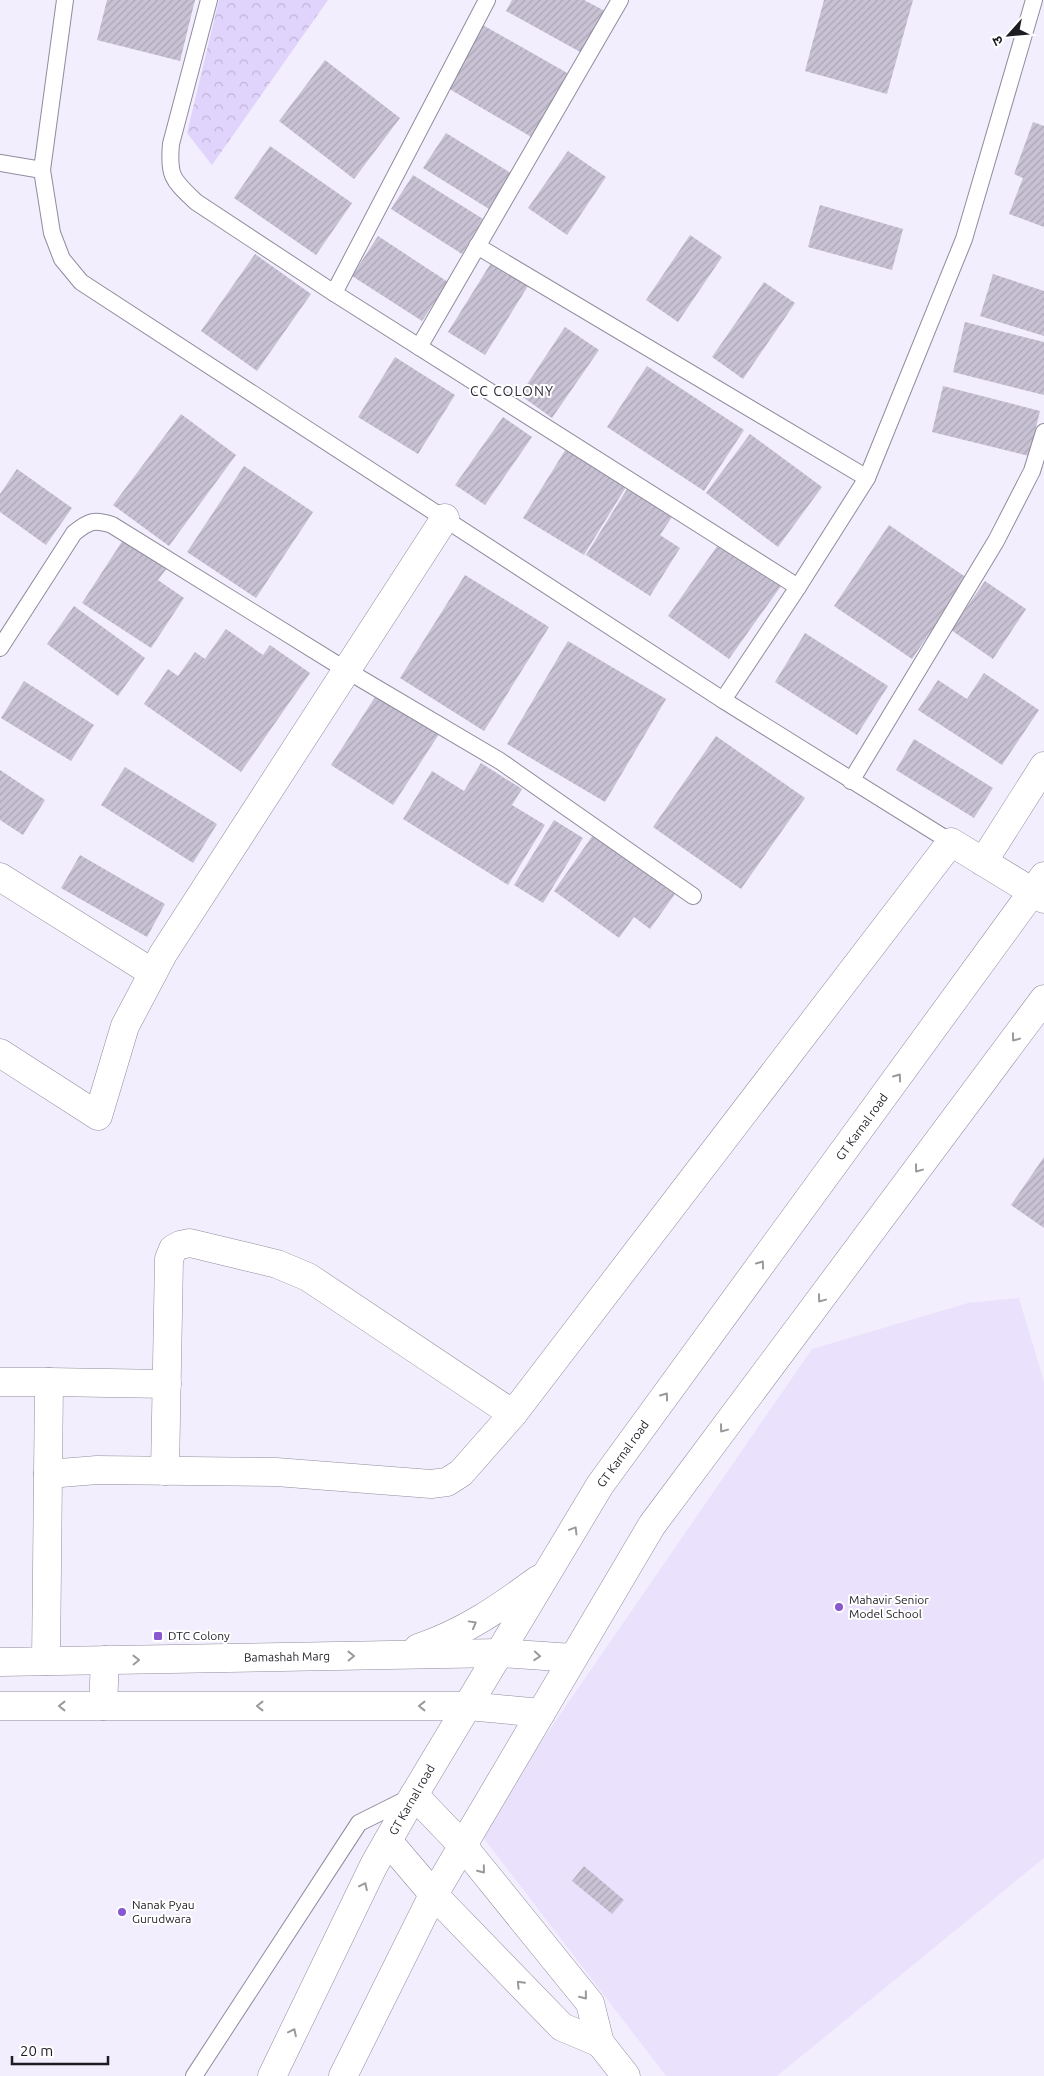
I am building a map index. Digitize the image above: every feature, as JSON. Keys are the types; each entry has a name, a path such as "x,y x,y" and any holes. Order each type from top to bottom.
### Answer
{"street":[{"path":"0,1053 98,1116 125,1026 163,954 445,518"},
{"path":"983,862 1044,766"},
{"path":"48,1474 97,1470 276,1472 430,1484 447,1482 461,1474 512,1414 951,842 983,862 1040,889"},
{"path":"0,877 153,973"},
{"name":"GT Karnal road","path":"272,2076 374,1865 600,1485 1040,889"},
{"path":"343,2076 434,1895 652,1525 1044,999"},
{"path":"166,1471 169,1259 173,1249 190,1243 277,1264 308,1277 512,1414"},
{"path":"0,1382 167,1384"},
{"path":"46,1661 49,1382"},
{"path":"396,1655 454,1635 490,1615 549,1572"},
{"name":"Bamashah Marg","path":"0,1662 500,1653 573,1658"},
{"path":"103,1706 105,1660"},
{"path":"0,1706 468,1706 540,1713"},
{"path":"414,1795 463,1846 590,2003 600,2043 626,2076"},
{"path":"388,1841 434,1895 562,2027 600,2043"}],"lane":[{"path":"65,0 42,170 52,233 62,259 81,282 723,700 951,842"},
{"path":"209,0 171,144 169,167 178,184 196,202 334,293 798,587"},
{"path":"334,293 487,0"},
{"path":"419,347 620,0"},
{"path":"723,700 867,478 964,239 1034,0"},
{"path":"0,163 42,170"},
{"path":"477,246 867,478"},
{"path":"852,781 996,541 1032,470 1044,432"},
{"path":"0,648 74,533 87,523 99,521 112,525 346,670 500,761 692,896"},
{"path":"194,2076 359,1824 414,1795"}],"shaded area":[{"name":"Mahavir Senior Model School","path":"1019,1298 1044,1382 1044,1858 777,2076 666,2076 479,1832 812,1349 968,1303"}],"green space":[{"path":"219,0 328,0 212,165 187,133"}],"building":[{"path":"107,0 195,0 180,61 97,40"},
{"path":"512,0 584,0 605,11 582,53 506,11"},
{"path":"824,0 913,0 887,94 805,71"},
{"path":"481,24 569,74 533,138 446,87"},
{"path":"325,60 400,118 354,179 279,121"},
{"path":"1033,122 1044,126 1044,227 1009,214 1023,178 1014,174"},
{"path":"446,133 511,173 489,209 423,168"},
{"path":"270,146 352,203 316,255 234,198"},
{"path":"568,151 606,177 567,235 528,208"},
{"path":"413,175 483,219 462,254 391,209"},
{"path":"820,205 903,229 892,270 808,247"},
{"path":"690,235 722,257 678,322 646,300"},
{"path":"378,236 448,282 422,321 352,276"},
{"path":"255,254 311,294 257,371 201,331"},
{"path":"491,263 528,286 485,355 448,332"},
{"path":"993,274 1044,291 1044,336 980,316"},
{"path":"764,282 795,303 743,379 712,357"},
{"path":"965,322 1044,342 1044,395 953,372"},
{"path":"565,327 599,350 552,418 520,395"},
{"path":"395,357 455,395 418,454 358,417"},
{"path":"647,366 744,430 704,491 607,427"},
{"path":"943,386 1040,411 1029,456 932,432"},
{"path":"181,414 236,455 169,546 113,505"},
{"path":"503,417 532,437 485,505 455,485"},
{"path":"750,434 822,487 778,547 706,493"},
{"path":"566,449 626,487 584,555 523,518"},
{"path":"244,466 313,512 256,598 187,552"},
{"path":"17,469 72,508 46,545 0,512 0,494"},
{"path":"627,489 672,517 660,535 680,548 650,596 586,555"},
{"path":"889,525 967,578 912,659 834,606"},
{"path":"123,540 167,568 158,580 184,598 151,648 82,603"},
{"path":"720,542 781,586 729,659 668,616"},
{"path":"465,575 549,627 484,731 400,678"},
{"path":"985,581 1026,609 993,659 951,630"},
{"path":"74,606 145,658 118,696 47,644"},
{"path":"226,629 263,655 270,645 310,673 241,772 144,704 168,669 178,676 195,652 205,659"},
{"path":"805,633 888,686 857,735 775,682"},
{"path":"568,641 666,699 605,802 507,744"},
{"path":"984,673 1039,710 1002,765 918,710 938,680 967,699"},
{"path":"24,681 94,725 71,761 1,718"},
{"path":"379,691 441,731 393,805 331,765"},
{"path":"716,736 805,798 741,889 653,827"},
{"path":"914,739 993,788 974,818 896,770"},
{"path":"481,763 522,789 512,805 545,825 508,885 403,819 432,771 464,791"},
{"path":"125,767 217,824 193,863 101,805"},
{"path":"0,770 45,800 23,835 0,820"},
{"path":"554,820 583,838 543,903 514,885"},
{"path":"593,835 675,894 650,929 634,917 619,938 554,891"},
{"path":"80,855 165,904 147,937 61,888"},
{"path":"1044,1157 1044,1228 1011,1205"},
{"path":"584,1866 624,1900 612,1914 572,1881"}],"place":[{"name":"Mahavir Senior Model School","path":"839,1607"},
{"name":"DTC Colony","path":"158,1636"},
{"name":"Nanak Pyau Gurudwara","path":"122,1912"}],"district":[{"name":"CC COLONY","path":"512,391"}]}
